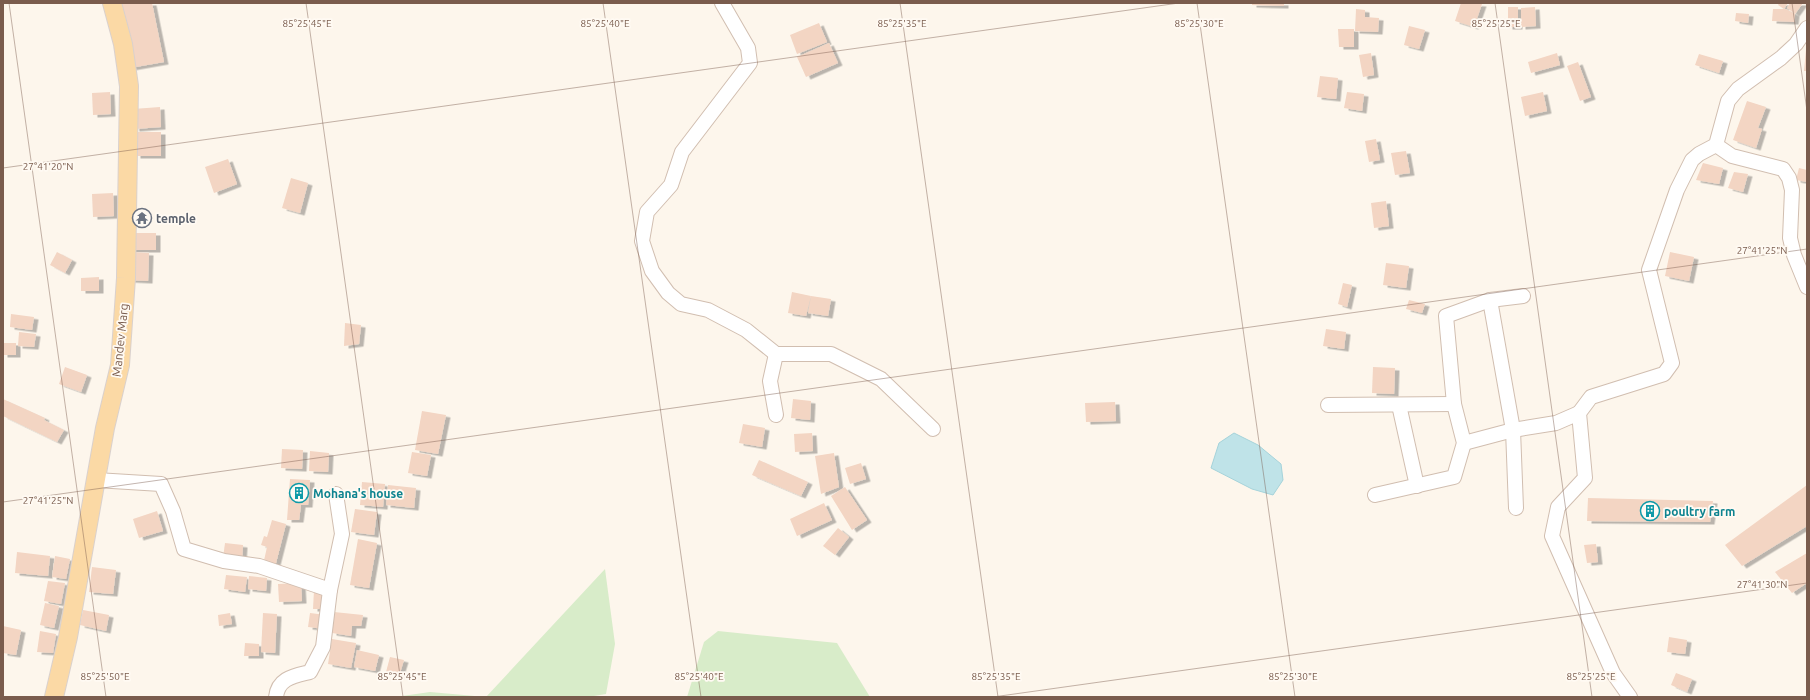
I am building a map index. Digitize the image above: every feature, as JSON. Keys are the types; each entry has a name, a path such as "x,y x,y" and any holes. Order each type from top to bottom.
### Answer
{"main road":[{"name":"Mandev Marg","path":"54,697 68,637 105,428 120,365 126,278 129,86 123,44 112,3"}],"street":[{"path":"722,3 748,48 750,63 682,152 671,185 648,212 642,241 652,271 668,293 681,304 708,310 746,330 776,354 831,354 881,379 933,429"},
{"path":"1464,443 1513,430 1556,423 1579,413 1592,397 1664,374 1672,363 1649,270 1677,190 1692,160 1699,154 1716,145 1728,101 1738,89 1781,58 1796,44 1807,28"},
{"path":"1716,145 1732,156 1783,169 1789,178 1792,190 1790,238 1794,255 1807,287"},
{"path":"1375,496 1454,477 1464,443 1454,404 1446,316 1490,300 1523,296"},
{"path":"1490,300 1513,430 1516,508"},
{"path":"776,354 770,381 776,415"},
{"path":"1328,404 1454,404"},
{"path":"1399,405 1417,486"},
{"path":"1579,413 1585,478 1558,507 1552,536 1613,673 1630,697"},
{"path":"96,480 161,484 173,511 184,548 224,561 260,566 330,590"},
{"path":"276,697 277,689 288,678 310,672 323,647 330,590 342,534 336,494"}],"green space":[{"path":"605,569 615,644 606,694 588,697 486,697"},
{"path":"718,631 837,643 870,697 687,697 704,642"},
{"path":"430,692 486,697 395,697"}],"water":[{"path":"1234,433 1258,445 1281,464 1283,480 1273,495 1252,489 1211,468 1219,443"}],"building":[{"path":"118,3 152,3 164,62 130,68"},
{"path":"1252,3 1284,3 1284,6 1252,5"},
{"path":"1461,3 1482,4 1474,27 1455,21"},
{"path":"1779,3 1788,3 1784,9 1778,5"},
{"path":"1790,3 1803,3 1795,14 1787,8"},
{"path":"1508,7 1518,7 1518,27 1508,27"},
{"path":"1535,7 1536,26 1521,27 1521,8"},
{"path":"1356,9 1365,10 1365,17 1379,18 1378,32 1355,31"},
{"path":"1773,9 1786,9 1795,14 1794,22 1772,21"},
{"path":"1736,13 1749,14 1748,23 1735,21"},
{"path":"819,23 827,42 797,54 790,35"},
{"path":"1409,26 1425,30 1419,49 1404,45"},
{"path":"1338,29 1354,29 1354,47 1339,47"},
{"path":"829,43 838,63 806,77 797,57"},
{"path":"1806,49 1807,71 1804,71"},
{"path":"1371,53 1374,75 1363,77 1359,55"},
{"path":"1557,53 1560,65 1531,73 1528,62"},
{"path":"1699,54 1723,61 1719,73 1695,65"},
{"path":"1578,62 1591,97 1580,101 1567,66"},
{"path":"1320,76 1338,78 1336,99 1317,97"},
{"path":"110,92 111,114 93,115 92,93"},
{"path":"1347,92 1364,94 1362,111 1344,108"},
{"path":"1543,92 1547,111 1525,116 1521,97"},
{"path":"1747,101 1766,107 1758,128 1762,129 1756,148 1733,140"},
{"path":"160,107 161,127 135,129 133,109"},
{"path":"136,132 161,132 161,156 136,156"},
{"path":"1376,139 1380,160 1369,162 1365,141"},
{"path":"1406,151 1410,173 1395,175 1391,153"},
{"path":"228,159 237,184 214,193 205,167"},
{"path":"1703,163 1723,168 1719,184 1696,180"},
{"path":"1799,168 1807,170 1807,182 1796,180"},
{"path":"1734,172 1748,174 1743,192 1728,188"},
{"path":"291,178 308,183 300,213 282,208"},
{"path":"113,193 114,216 93,217 92,194"},
{"path":"1386,201 1389,226 1374,228 1371,203"},
{"path":"129,233 156,233 156,250 129,250"},
{"path":"57,252 72,260 65,273 50,265"},
{"path":"130,252 149,253 148,281 128,280"},
{"path":"1670,252 1694,257 1689,281 1665,276"},
{"path":"1386,263 1409,266 1406,288 1383,285"},
{"path":"99,277 99,291 81,291 81,278"},
{"path":"1343,283 1352,285 1347,307 1338,304"},
{"path":"792,292 811,296 806,316 788,313"},
{"path":"811,296 831,299 828,316 808,313"},
{"path":"1409,300 1425,304 1422,313 1406,309"},
{"path":"11,314 34,317 32,330 10,327"},
{"path":"345,323 361,325 359,344 344,346"},
{"path":"1326,329 1346,332 1344,349 1323,346"},
{"path":"19,332 36,334 34,347 18,346"},
{"path":"3,343 16,343 16,355 3,355"},
{"path":"65,367 87,375 81,392 59,384"},
{"path":"1373,367 1395,368 1394,394 1372,393"},
{"path":"3,399 45,418 44,420 64,430 57,442 3,416"},
{"path":"793,399 811,401 810,420 791,418"},
{"path":"1115,402 1116,421 1086,422 1085,403"},
{"path":"422,411 446,415 438,454 415,450"},
{"path":"743,424 765,428 762,447 739,443"},
{"path":"812,433 813,451 795,452 794,434"},
{"path":"282,449 303,450 302,469 281,468"},
{"path":"310,451 329,453 328,472 309,471"},
{"path":"412,452 431,455 427,476 408,473"},
{"path":"834,453 839,487 821,494 815,456"},
{"path":"759,460 808,482 801,496 752,475"},
{"path":"861,463 866,479 850,484 845,468"},
{"name":"Mohana's house","path":"290,479 310,480 308,505 301,505 299,520 287,520"},
{"path":"362,482 385,484 383,507 360,505"},
{"path":"388,485 416,488 414,508 386,505"},
{"name":"poultry farm","path":"1807,485 1807,526 1742,566 1725,545"},
{"path":"845,487 867,520 852,530 831,496"},
{"name":"poultry farm","path":"1588,498 1713,501 1710,522 1587,521"},
{"path":"824,503 832,520 797,536 790,519"},
{"path":"355,509 377,512 374,535 351,532"},
{"path":"157,511 163,531 139,538 133,519"},
{"path":"272,520 286,524 275,567 263,565 267,547 261,545 264,536 267,537"},
{"path":"838,528 849,537 835,555 823,546"},
{"path":"358,539 377,543 369,588 350,585"},
{"path":"225,543 243,545 242,561 223,558"},
{"path":"1596,544 1598,562 1587,563 1584,545"},
{"path":"17,552 50,556 48,576 15,573"},
{"path":"1807,553 1807,583 1792,593 1775,572"},
{"path":"55,556 70,559 66,579 52,577"},
{"path":"92,567 116,570 113,594 89,592"},
{"path":"226,575 247,577 245,592 224,589"},
{"path":"249,576 267,578 266,591 248,589"},
{"path":"48,581 65,583 61,604 44,601"},
{"path":"301,583 302,601 279,602 278,584"},
{"path":"314,590 328,591 327,609 313,609"},
{"path":"45,603 59,606 54,628 40,625"},
{"path":"83,610 109,615 106,631 80,625"},
{"path":"334,612 363,615 361,626 352,626 351,636 332,633"},
{"path":"230,613 232,624 219,626 218,615"},
{"path":"263,613 277,614 275,653 261,652"},
{"path":"310,613 326,615 325,629 308,627"},
{"path":"3,626 21,630 16,655 3,653"},
{"path":"40,631 56,634 53,653 37,652"},
{"path":"1669,637 1687,640 1685,654 1667,652"},
{"path":"332,639 356,643 351,668 328,664"},
{"path":"245,643 259,644 259,656 244,656"},
{"path":"357,650 379,655 375,671 354,667"},
{"path":"390,657 404,660 399,676 386,672"},
{"path":"1676,673 1692,679 1687,692 1671,685"}],"place":[{"name":"temple","path":"142,218"},
{"name":"Mohana's house","path":"299,493"},
{"name":"poultry farm","path":"1650,511"}]}
